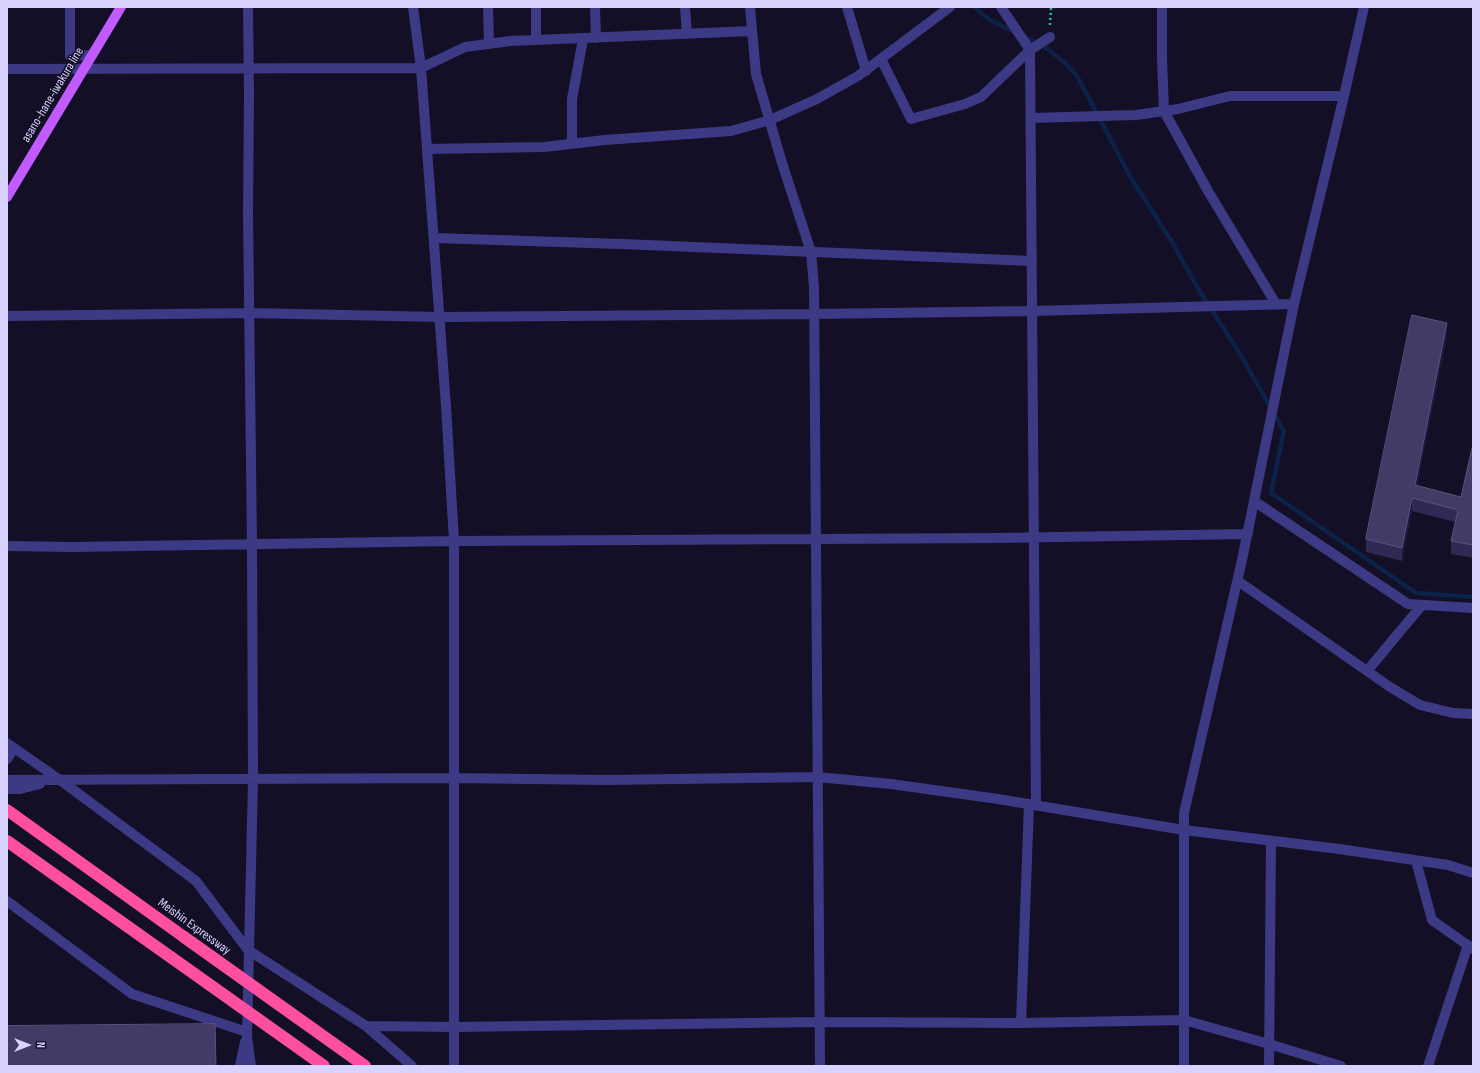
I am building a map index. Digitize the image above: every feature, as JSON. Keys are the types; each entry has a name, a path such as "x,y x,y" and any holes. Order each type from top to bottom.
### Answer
{"highway":[{"name":"Meishin Expressway","path":"7,810 365,1066"},
{"path":"7,841 324,1066"}],"main road":[{"name":"asano-hane-iwakura line","path":"7,197 121,7"}],"street":[{"path":"70,7 70,56 92,56"},
{"path":"248,7 248,214 253,780 247,1034 250,1062 259,1066"},
{"path":"413,7 422,68 454,541 454,1066"},
{"path":"488,7 489,44"},
{"path":"536,7 536,40"},
{"path":"596,7 596,38"},
{"path":"685,7 686,34"},
{"path":"750,7 756,74 811,252 814,287 820,1066"},
{"path":"847,7 866,71"},
{"path":"427,149 544,147 731,131 770,120 817,99 858,76 950,7"},
{"path":"1001,7 1030,50 1032,448 1034,537 1032,805 1021,1024"},
{"path":"1162,7 1164,111 1208,191 1276,304"},
{"path":"1184,1066 1184,813 1238,581 1294,304 1364,7"},
{"path":"7,69 422,68 465,47 489,44 536,40 752,31"},
{"path":"881,59 911,119 965,104 981,97 1030,50 1050,37"},
{"path":"572,144 572,99 583,39"},
{"path":"1031,118 1136,115 1164,111 1230,96 1344,96"},
{"path":"434,238 1032,261"},
{"path":"7,316 249,313 440,317 814,314 1032,311 1294,304"},
{"path":"1254,501 1408,604 1473,608"},
{"path":"7,546 1248,534"},
{"path":"1238,581 1390,687 1420,705 1453,713 1473,714"},
{"path":"1367,671 1422,605"},
{"path":"7,759 10,745 60,780 196,881 248,950 366,1026 412,1066"},
{"path":"7,780 454,778 607,780 817,777 891,784 1184,830 1271,840 1416,860 1448,865 1473,873"},
{"path":"7,789 20,789 60,780"},
{"path":"1268,1066 1271,840"},
{"path":"1416,860 1432,920 1471,947 1428,1066"},
{"path":"7,901 132,994 247,1034"},
{"path":"366,1026 454,1027 820,1022 1021,1024 1184,1020 1341,1066"},
{"path":"206,1032 213,1022"},
{"path":"240,1066 247,1034"}],"path":[{"path":"1050,37 1051,8 1055,7"}],"building":[{"path":"1412,315 1447,323 1415,485 1461,497 1473,444 1473,545 1451,541 1458,510 1412,498 1402,548 1366,539"},
{"path":"215,1024 216,1066 7,1066 7,1026"}],"waterway":[{"path":"974,7 990,20 1015,32"},
{"path":"1023,36 1045,47 1064,62 1077,76 1131,178 1172,242 1200,292 1239,352 1284,431 1271,493 1416,593 1473,597"}]}
